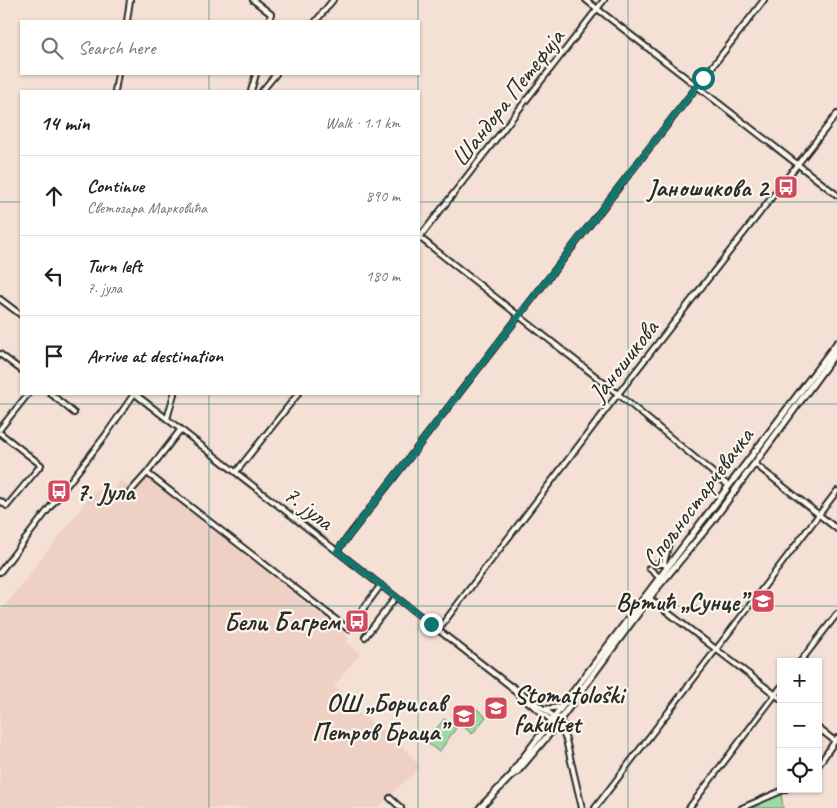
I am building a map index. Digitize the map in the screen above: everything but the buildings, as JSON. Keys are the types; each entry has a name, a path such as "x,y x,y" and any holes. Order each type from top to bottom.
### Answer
{"street":[{"path":"127,20 130,0"},
{"path":"253,0 271,14 269,20"},
{"path":"317,20 333,0"},
{"path":"586,0 837,196"},
{"name":"Шандора Петефија","path":"420,237 604,0"},
{"path":"337,551 764,0"},
{"path":"115,90 118,75"},
{"path":"251,90 256,75"},
{"path":"263,90 275,75"},
{"name":"Јаношикова","path":"438,630 618,394 837,114"},
{"path":"420,239 618,394 729,486"},
{"path":"0,299 20,314"},
{"name":"Спољностарчевачка","path":"555,720 649,598 711,524 836,350 837,343"},
{"name":"Спољностарчевачка","path":"555,720 561,707 660,578 666,566 836,350"},
{"path":"0,354 20,369"},
{"path":"0,429 27,395"},
{"path":"52,395 74,413"},
{"path":"0,572 89,457 133,395"},
{"name":"7. јула","path":"135,395 513,690 555,720"},
{"path":"167,419 174,395"},
{"path":"236,472 297,395"},
{"path":"130,492 181,429"},
{"path":"0,433 41,465 7,506 0,501"},
{"path":"755,464 837,529"},
{"path":"147,473 348,629 380,585"},
{"path":"596,808 837,491"},
{"path":"653,564 666,566 669,543"},
{"path":"649,568 660,578"},
{"path":"366,637 396,597"},
{"path":"649,598 775,694"},
{"path":"803,658 837,614"},
{"name":"7. јула","path":"509,685 544,709 555,720"},
{"path":"689,808 777,692"},
{"path":"544,709 561,707"},
{"path":"480,808 512,775 518,772 551,731 555,720"},
{"path":"555,720 565,728 564,733 582,808"},
{"path":"512,775 514,770 555,720"},
{"path":"822,730 836,739 822,760"},
{"path":"551,731 564,733"},
{"path":"742,808 777,793"},
{"path":"390,798 401,808"}],"shaded area":[{"path":"149,477 349,638 346,642 360,653 334,686 356,711 403,747 420,767 377,808 0,808 0,612 94,491 114,489 120,480 135,492"}],"green space":[{"path":"477,709 486,717 472,734 463,726"},
{"path":"444,719 456,728 439,752 426,742"},
{"path":"781,794 783,808 749,808"}],"place":[{"name":"Јаношикова 2","path":"786,187"},
{"name":"7. Јула","path":"59,491"},
{"name":"Вртић „Сунце”","path":"763,601"},
{"name":"Бели Багрем","path":"357,621"},
{"name":"Stomatološki fakultet","path":"496,708"},
{"name":"ОШ „Борисав Петров Браца”","path":"464,716"}],"route":[{"path":"431,624 337,551 703,78"}]}
